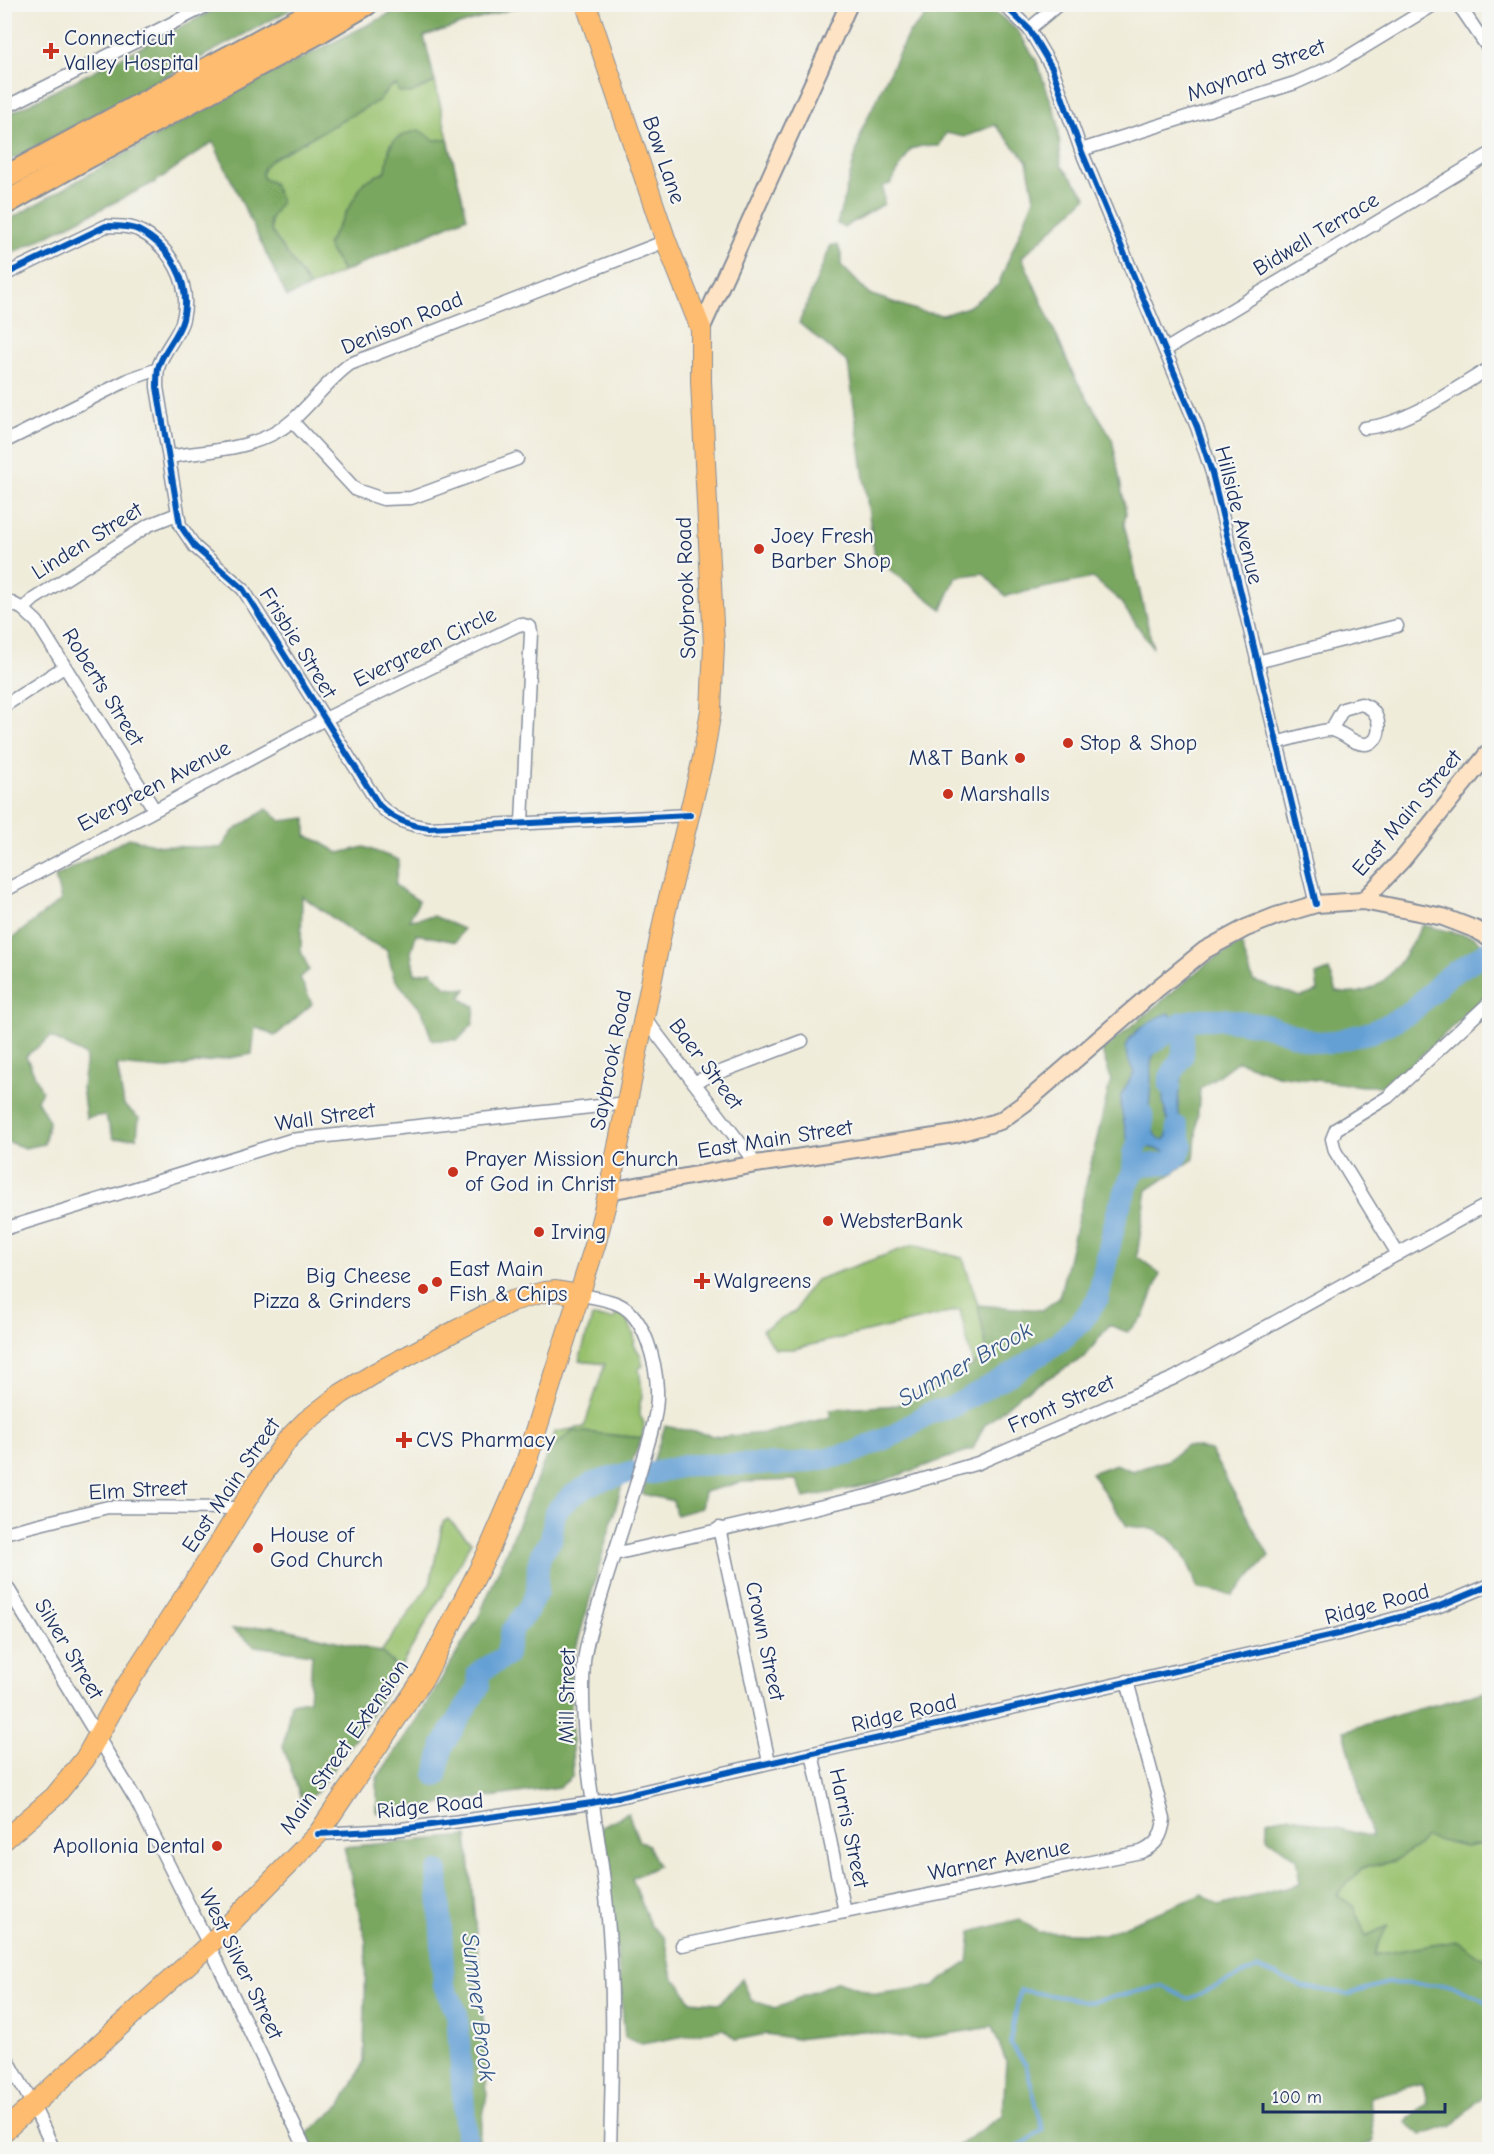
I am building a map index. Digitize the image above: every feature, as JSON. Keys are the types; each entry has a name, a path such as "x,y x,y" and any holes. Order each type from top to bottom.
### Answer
{"highway":[{"path":"4,178 328,4"},
{"path":"4,204 366,4"}],"main road":[{"name":"Bow Lane","path":"586,4 666,241 701,329"},
{"name":"Saybrook Road","path":"609,1191 665,914 703,758 711,710 714,653 700,381 701,329 849,4"},
{"name":"East Main Street","path":"609,1191 756,1164 933,1138 984,1127 1000,1120 1048,1084 1205,950 1246,928 1316,904 1363,901 1402,860 1490,751"},
{"path":"1363,901 1443,917 1483,934"},
{"path":"580,1295 609,1191"},
{"name":"East Main Street","path":"4,1840 55,1796 70,1779 240,1508 288,1439 340,1394 424,1346 512,1301 544,1292 556,1291 580,1295"},
{"name":"Main Street Extension","path":"4,2131 209,1945 318,1834 425,1676 488,1552 524,1469 580,1295"}],"street":[{"path":"4,108 210,4"},
{"name":"Hillside Avenue","path":"1003,4 1029,29 1052,68 1081,150 1197,427 1212,473 1316,904"},
{"path":"1029,29 1059,4"},
{"name":"Maynard Street","path":"1081,150 1295,83 1333,66 1435,4"},
{"path":"1456,4 1463,10 1490,51"},
{"name":"Bidwell Terrace","path":"1165,350 1490,154"},
{"name":"Frisbie Street","path":"4,275 106,226 121,226 138,230 167,253 178,269 183,284 183,319 158,369 157,387 180,525 195,548 243,589 380,805 391,816 403,822 429,828 690,815"},
{"name":"Denison Road","path":"169,457 244,445 273,434 292,421 325,386 350,364 666,241"},
{"path":"1364,428 1381,427 1400,420 1490,368"},
{"path":"4,442 130,379 158,369"},
{"path":"292,421 356,490 383,499 411,498 518,459"},
{"name":"Linden Street","path":"23,609 34,599 149,525 177,514"},
{"name":"Roberts Street","path":"4,599 23,609 37,622 154,809"},
{"name":"Evergreen Circle","path":"325,719 509,628 520,624 528,625 531,638 522,822"},
{"path":"1257,662 1397,626"},
{"path":"4,705 64,667"},
{"name":"Evergreen Avenue","path":"4,891 325,719"},
{"path":"1277,743 1331,730"},
{"path":"1398,1254 1335,1151 1332,1143 1334,1134 1340,1126 1364,1114 1395,1092 1490,1002"},
{"name":"Baer Street","path":"644,1017 756,1164"},
{"path":"694,1082 802,1041"},
{"name":"Wall Street","path":"4,1229 291,1140 627,1103"},
{"name":"Front Street","path":"614,1554 719,1528 872,1495 978,1463 1174,1378 1490,1203"},
{"name":"Mill Street","path":"580,1295 618,1304 637,1319 650,1350 657,1388 656,1413 585,1659 583,1679 585,1745 607,1906 611,1959 613,2014 610,2150"},
{"name":"Elm Street","path":"4,1533 108,1508 240,1508"},
{"name":"Crown Street","path":"719,1528 769,1762"},
{"name":"Silver Street","path":"4,1582 99,1736"},
{"name":"Ridge Road","path":"318,1834 394,1830 592,1803 1338,1635 1437,1607 1490,1585"},
{"name":"Warner Avenue","path":"682,1945 1141,1852 1150,1848 1157,1842 1162,1832 1164,1819 1127,1681"},
{"name":"West Silver Street","path":"99,1736 148,1822 306,2150"},
{"name":"Harris Street","path":"812,1752 845,1912"},
{"path":"4,2053 33,2105 54,2150"}],"green space":[{"path":"226,4 299,5 5,163 5,116"},
{"path":"409,4 524,5 424,36 435,82 410,93 399,92 396,85 390,87 378,101 272,159 264,167 263,178 273,183 281,202 270,220 271,231 310,287 287,297 213,142 155,182 5,257 5,222 221,99"},
{"path":"937,5 987,5 1018,31 1036,60 1058,121 1061,165 1087,197 1022,257 1075,378 1112,438 1126,513 1124,524 1153,648 1119,600 1093,578 1005,596 983,573 956,577 942,609 875,558 848,363 799,323 831,245 838,245 841,265 869,294 922,312 943,315 968,307 998,285 1034,198 1027,161 995,125 964,137 946,133 939,146 922,146 911,149 890,184 883,186 884,204 845,227 837,224 863,127 908,34"},
{"path":"435,82 448,139 390,144 386,171 364,182 327,245 343,272 310,287 271,231 274,189 273,183 263,179 264,168 272,159 378,101 390,86 396,85 410,93"},
{"path":"419,130 434,140 448,139 467,217 343,272 327,245 364,182 386,171 393,142 401,136"},
{"path":"267,809 281,821 306,818 306,836 339,853 364,847 399,860 395,885 419,901 409,920 434,916 463,929 456,942 416,934 411,953 415,974 431,971 446,987 466,989 460,998 475,1007 473,1024 458,1040 432,1040 422,1011 394,978 387,950 358,936 302,896 301,951 309,970 300,978 312,1004 275,1036 255,1027 252,1054 164,1069 117,1065 124,1105 139,1118 137,1137 114,1139 105,1115 86,1118 82,1087 86,1056 51,1037 26,1056 42,1091 37,1100 49,1121 44,1144 25,1148 5,1141 5,944 61,900 55,877 129,838 161,846 221,848 233,831"},
{"path":"1423,925 1474,937 1489,950 1489,993 1388,1086 1362,1086 1277,1075 1238,1061 1200,1089 1194,1159 1147,1190 1137,1256 1160,1274 1144,1317 1127,1332 1109,1325 1085,1357 1022,1393 984,1426 973,1449 874,1484 804,1498 797,1480 742,1482 704,1492 701,1508 676,1515 673,1501 642,1494 665,1426 720,1437 766,1433 831,1417 829,1410 898,1405 988,1357 978,1305 1042,1310 1059,1298 1111,1079 1102,1051 1207,963 1241,943 1253,981 1301,997 1318,991 1316,975 1329,970 1337,992 1354,993 1380,984 1390,975"},
{"path":"913,1245 963,1258 978,1305 988,1357 973,1366 960,1310 794,1349 775,1349 762,1330 796,1311 804,1294 816,1280"},
{"path":"617,1313 621,1313 631,1328 634,1345 640,1354 643,1366 639,1368 643,1397 640,1402 640,1415 644,1423 642,1438 573,1431 548,1453 555,1432 584,1427 605,1364 579,1361 592,1317 614,1319"},
{"path":"572,1431 642,1438 622,1485 570,1670 573,1776 560,1787 377,1813 377,1778 417,1720 479,1616 548,1453"},
{"path":"1186,1446 1210,1450 1269,1556 1233,1595 1197,1588 1191,1570 1177,1546 1155,1530 1127,1526 1091,1473 1116,1464 1132,1471 1168,1460"},
{"path":"448,1519 471,1542 399,1669 381,1652 430,1584 443,1522"},
{"path":"274,1626 381,1652 399,1669 385,1695 317,1792 302,1802 283,1746 291,1703 309,1700 312,1654 255,1646 232,1629"},
{"path":"1489,1691 1489,1843 1465,1847 1425,1837 1419,1846 1394,1861 1362,1868 1337,1895 1353,1906 1366,1936 1387,1926 1374,1955 1458,1941 1489,1963 1489,2094 1484,2095 1453,2125 1422,2135 1406,2123 1427,2103 1423,2083 1370,2097 1374,2141 1357,2149 953,2149 1003,2115 1006,2061 992,2027 916,2039 862,2031 796,2039 766,2034 736,2040 723,2029 642,2044 625,2038 614,1923 600,1827 628,1813 639,1841 648,1846 658,1866 632,1878 650,1925 665,1938 673,1978 682,1986 690,2001 720,2003 742,1978 751,2000 775,2008 838,1981 876,1994 933,1986 968,1962 971,1932 1020,1919 1038,1932 1104,1934 1203,1894 1219,1906 1300,1884 1296,1858 1267,1838 1267,1820 1289,1816 1372,1837 1344,1731"},
{"path":"467,1836 482,1998 487,2095 478,2143 479,2149 313,2149 306,2135 341,2105 364,2061 366,1942 344,1847"},
{"path":"1425,1837 1465,1847 1489,1843 1489,1963 1458,1941 1373,1955 1386,1927 1366,1936 1353,1906 1337,1895 1362,1868 1394,1861"}],"water":[{"path":"1169,1013 1176,1023 1174,1035 1156,1051 1151,1061 1150,1121 1155,1135 1160,1140 1165,1139 1168,1129 1163,1103 1164,1088 1175,1062 1177,1059 1182,1060 1185,1064 1178,1103 1185,1142 1184,1156 1128,1142 1121,1108 1121,1095 1134,1073 1126,1053 1131,1037 1157,1018"}],"waterway":[{"name":"Sumner Brook","path":"1151,1044 1183,1022 1200,1019 1222,1019 1269,1026 1311,1041 1328,1043 1372,1032 1410,1013 1447,977 1490,950"},
{"path":"1170,1086 1170,1077 1183,1055 1183,1022"},
{"name":"Sumner Brook","path":"436,1776 443,1745 479,1686 478,1673 506,1656 512,1630 527,1611 537,1592 538,1565 541,1554 551,1540 555,1512 570,1497 593,1483 628,1473 653,1473 688,1465 794,1464 850,1454 896,1434 931,1412 950,1408 1013,1373 1060,1341 1082,1321 1098,1298 1117,1213 1133,1171 1134,1154 1143,1128 1142,1114"},
{"path":"1133,1171 1142,1165 1168,1163 1178,1156 1182,1145 1177,1127"},
{"name":"Sumner Brook","path":"438,1872 444,1985 457,2014 467,2150"},
{"path":"1014,2150 1043,2130 1026,2065 1010,2043 1020,1990 1091,2002 1162,1986 1188,1999 1257,1968 1304,1987 1349,1994 1387,1983 1451,1985 1490,2003"}],"cycle path":[{"path":"1003,4 1029,29 1052,68 1081,150 1197,427 1212,473 1316,904"},
{"path":"4,275 106,226 138,230 160,246 169,256 181,279 185,305 181,325 158,368 157,387 180,525 195,547 243,589 379,805 390,814 402,821 429,828 690,815"},
{"path":"318,1834 394,1830 592,1803 1338,1634 1437,1607 1490,1585"}],"place":[{"name":"Connecticut Valley Hospital","path":"51,51"},
{"name":"Joey Fresh Barber Shop","path":"759,549"},
{"name":"Stop & Shop","path":"1068,743"},
{"name":"M&T Bank","path":"1020,758"},
{"name":"Marshalls","path":"948,794"},
{"name":"Prayer Mission Church of God in Christ","path":"453,1172"},
{"name":"WebsterBank","path":"828,1221"},
{"name":"Irving","path":"539,1232"},
{"name":"Walgreens","path":"702,1281"},
{"name":"East Main Fish & Chips","path":"437,1282"},
{"name":"Big Cheese Pizza & Grinders","path":"423,1289"},
{"name":"CVS Pharmacy","path":"404,1440"},
{"name":"House of God Church","path":"258,1548"},
{"name":"Apollonia Dental","path":"217,1846"}]}
